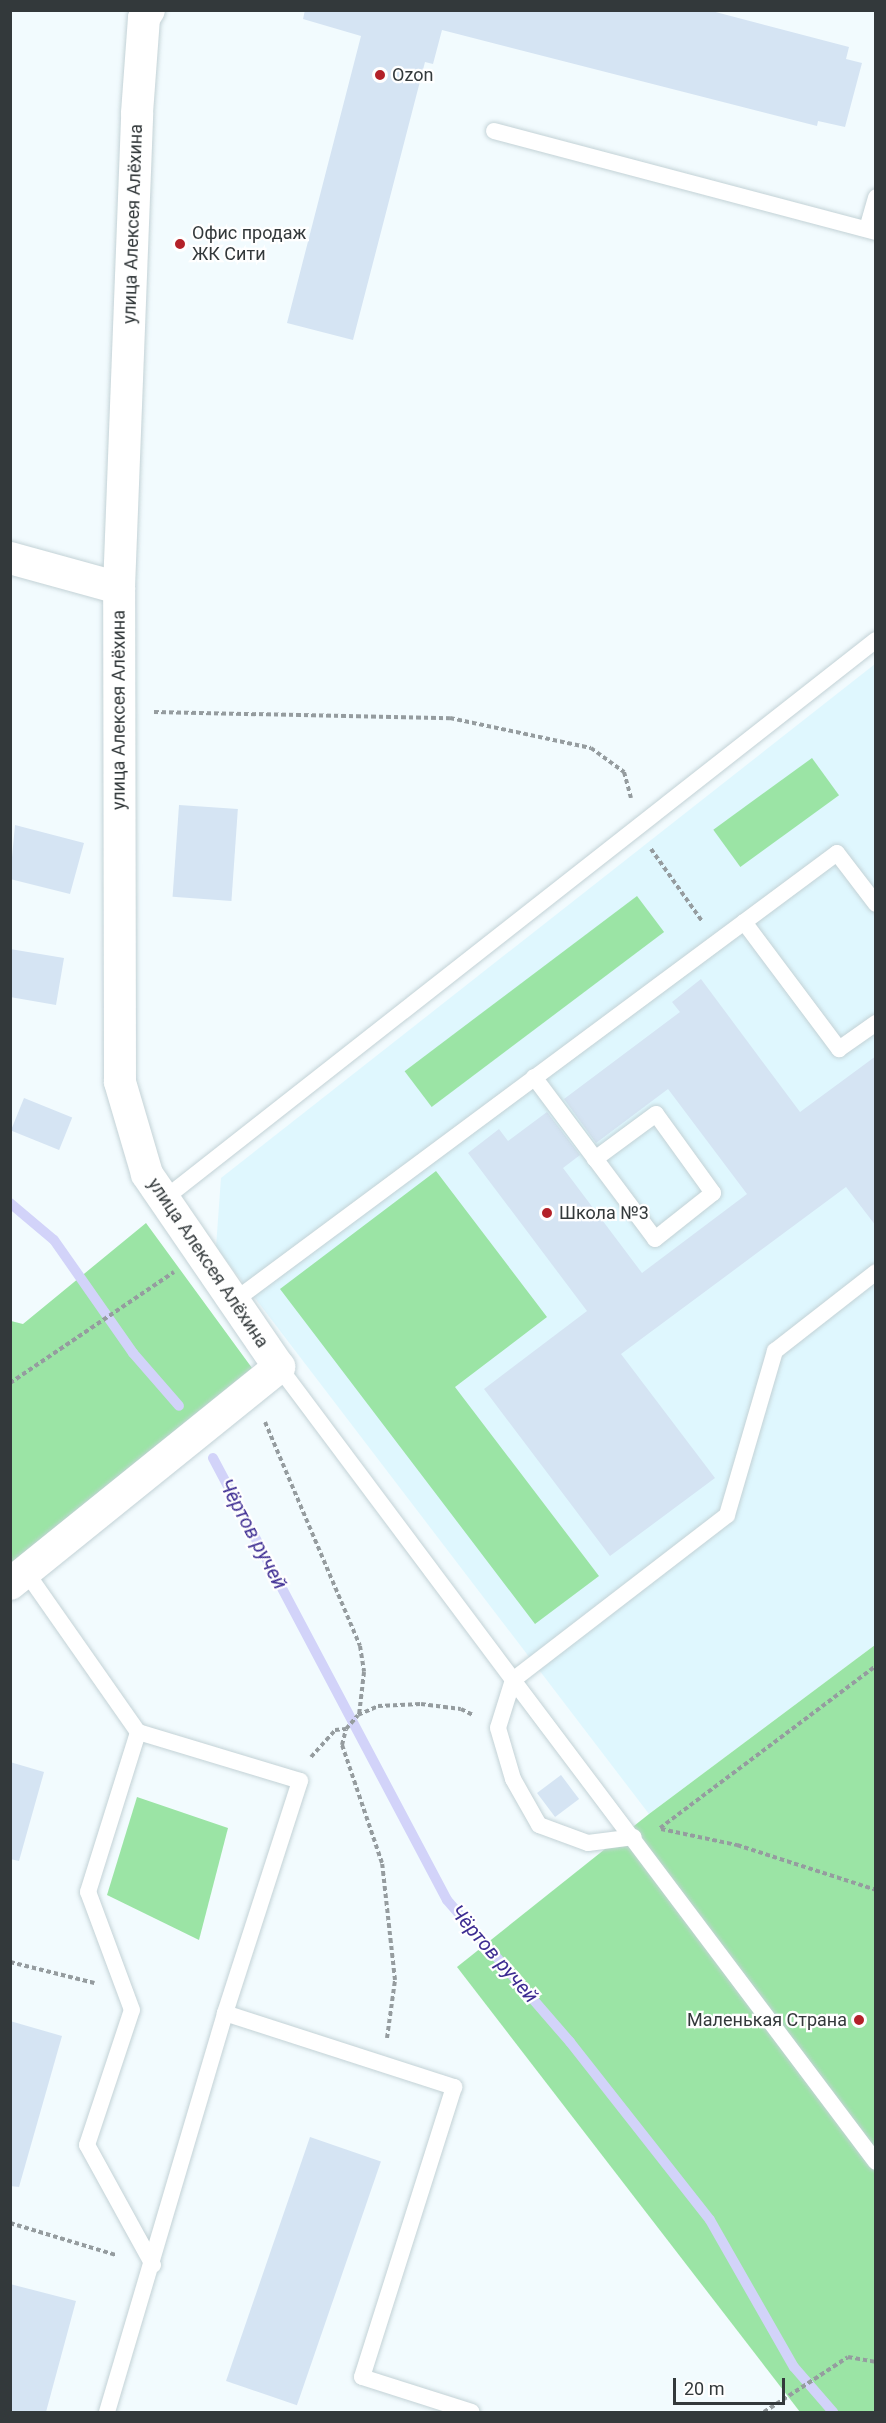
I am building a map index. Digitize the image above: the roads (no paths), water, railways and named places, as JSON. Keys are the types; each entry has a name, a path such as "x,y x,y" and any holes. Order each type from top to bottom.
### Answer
{"street":[{"name":"улица Алексея Алёхина","path":"149,10 144,18 137,114 118,588 120,1082 147,1174 279,1367"},
{"path":"10,558 118,588"},
{"path":"18,1578 279,1367"}],"lane":[{"path":"494,131 871,231 876,197"},
{"path":"164,1199 639,831 876,640"},
{"path":"234,1301 837,853 876,904"},
{"path":"744,922 839,1049 876,1023"},
{"path":"534,1077 595,1159 655,1239 713,1193 656,1114 595,1159"},
{"path":"634,1837 588,1843 538,1825 513,1779 498,1728 513,1680 727,1515 775,1351 876,1272"},
{"path":"279,1367 876,2162"},
{"path":"18,1578 138,1732 300,1781 225,2013 153,2265 107,2412"},
{"path":"138,1732 88,1892 132,2010 87,2145 153,2265"},
{"path":"225,2013 454,2087 362,2377 472,2412"}],"waterway":[{"name":"Чёртов ручей","path":"10,1203 54,1240 133,1353 179,1406"},
{"name":"Чёртов ручей","path":"213,1458 447,1900 570,2042 710,2220 794,2367 833,2412"}],"place":[{"name":"Ozon","path":"380,75"},
{"name":"Офис продаж ЖК Сити","path":"180,244"},
{"name":"Школа №3","path":"547,1213"},
{"name":"Маленькая Страна","path":"859,2020"}]}
